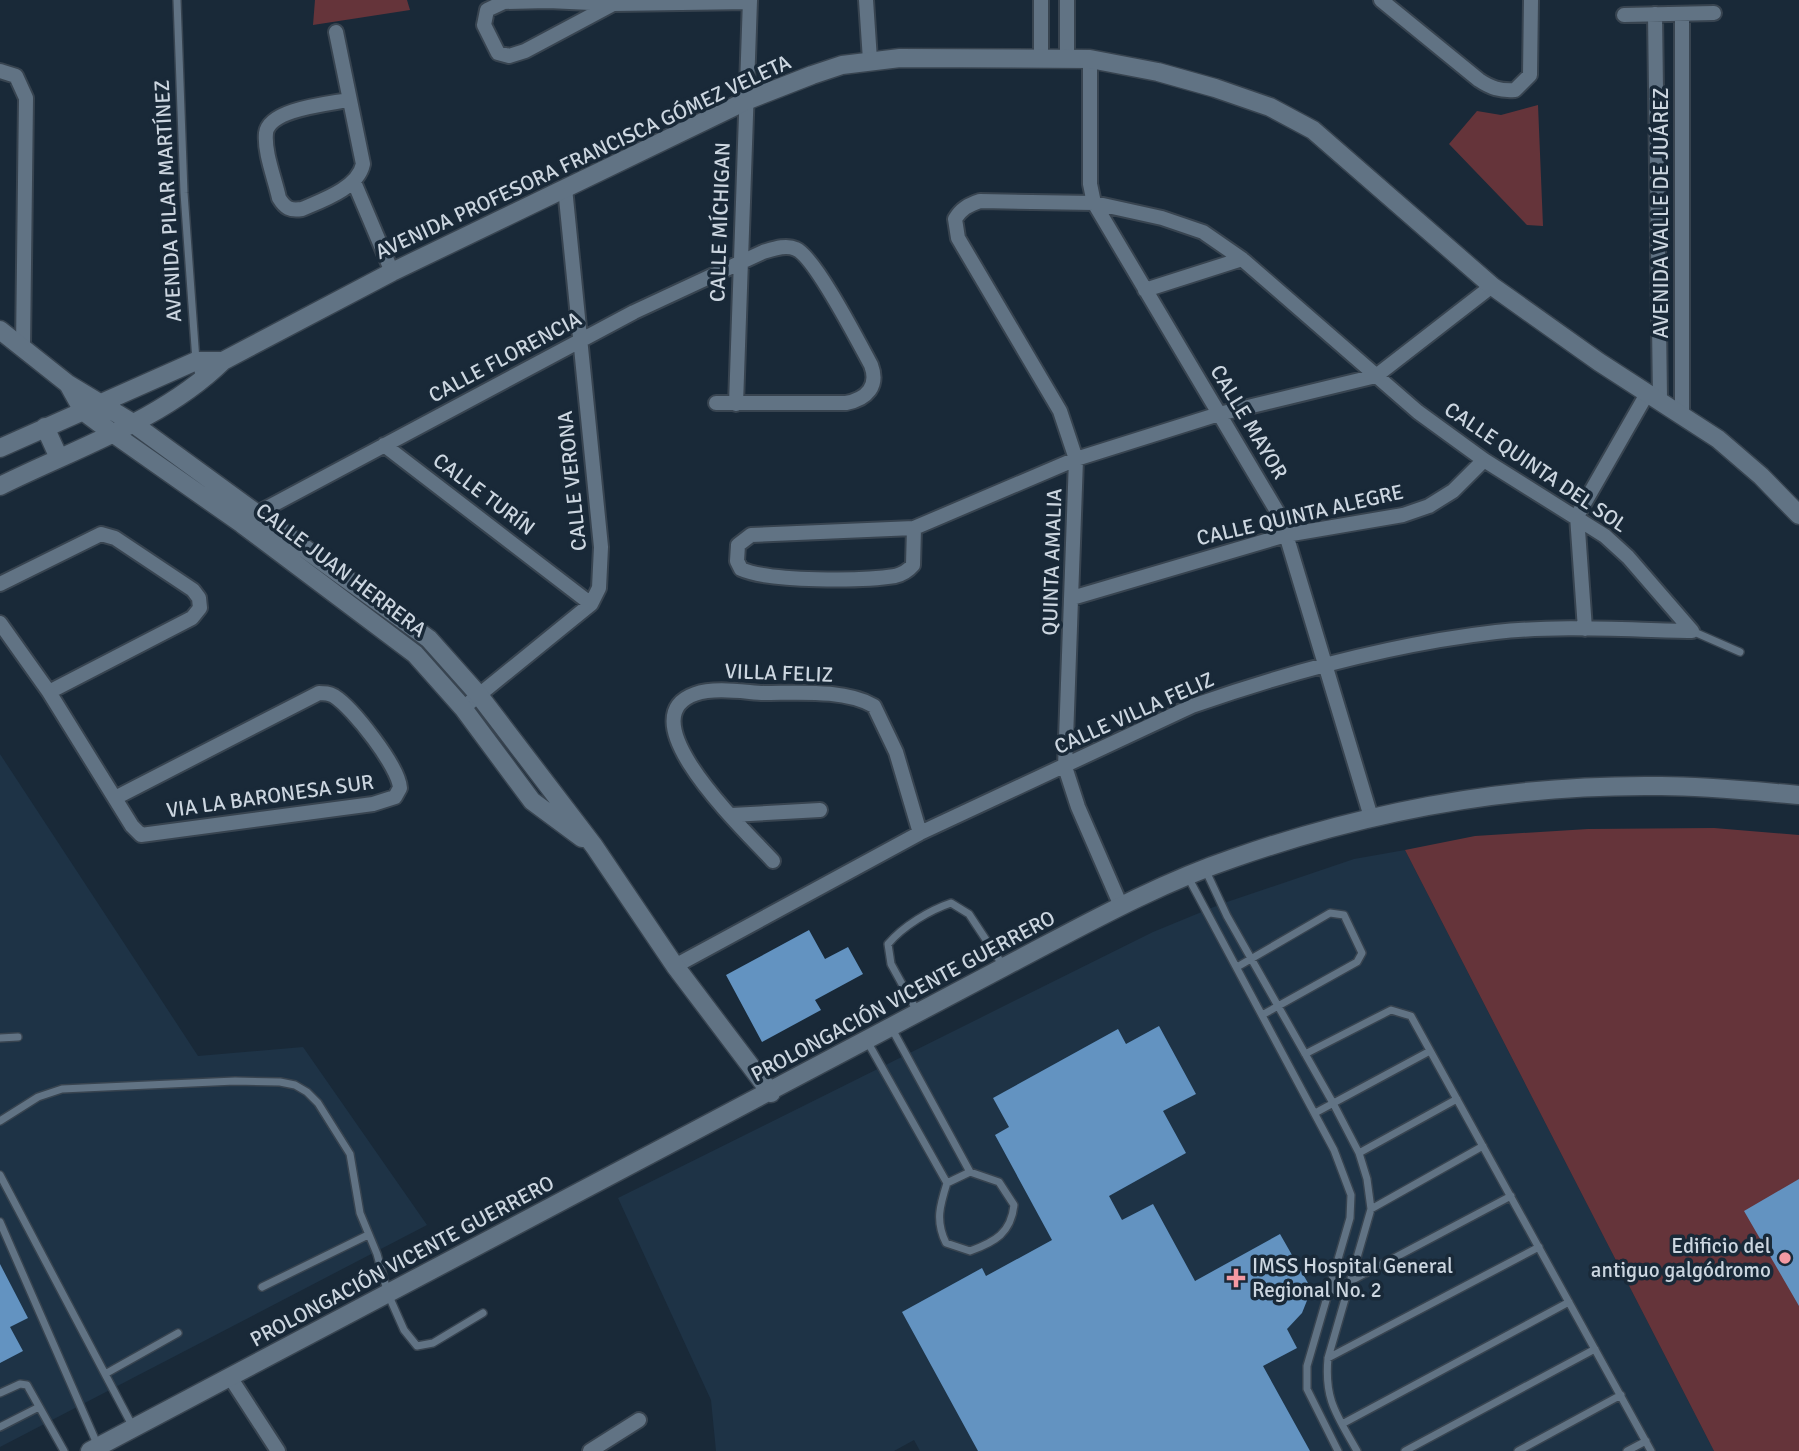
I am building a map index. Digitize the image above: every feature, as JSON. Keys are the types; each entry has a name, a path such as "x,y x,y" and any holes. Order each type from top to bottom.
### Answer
{"street":[{"path":"866,0 870,60"},
{"path":"1041,0 1041,57"},
{"path":"1067,0 1067,58"},
{"path":"1381,0 1397,5 1490,88 1515,90 1530,75 1531,0"},
{"path":"613,4 525,51 509,56 498,54 483,20 487,10 504,2 613,4 750,1"},
{"name":"CALLE MÍCHIGAN","path":"736,404 750,1"},
{"path":"1624,15 1714,13"},
{"name":"AVENIDA VALLE DE JUÁREZ","path":"1654,396 1655,14"},
{"name":"AVENIDA VALLE DE JUÁREZ","path":"1682,14 1682,413"},
{"path":"337,33 348,100 363,164 361,173 354,182 293,211 284,206 279,198 266,134 269,124 277,117 348,100"},
{"name":"AVENIDA PROFESORA FRANCISCA GÓMEZ VELETA","path":"0,486 131,422 201,382 223,361 392,272 748,100 842,65 870,60 1041,57 1090,59 1192,82 1270,107 1295,119 1333,144 1492,286 1682,413 1744,460 1799,515"},
{"name":"CALLE MAYOR","path":"1090,59 1090,184 1094,203 1274,504 1286,535 1371,817"},
{"path":"0,71 16,76 26,98 23,348"},
{"path":"354,182 392,272"},
{"name":"CALLE VERONA","path":"565,188 601,547 599,588 591,604"},
{"name":"CALLE QUINTA DEL SOL","path":"958,238 955,219 960,210 980,201 1094,203 1163,218 1203,232 1242,259 1376,376 1484,460 1577,516 1628,557 1696,633"},
{"name":"QUINTA AMALIA","path":"958,238 1060,411 1076,459 1065,767 1078,807 1121,906"},
{"name":"CALLE FLORENCIA","path":"249,518 580,342 771,250 796,249 811,264 871,365 875,380 862,398 846,404 736,404"},
{"path":"1145,290 1242,259"},
{"path":"914,528 913,565 894,576 810,578 752,573 741,569 737,561 738,545 751,535 914,528 1076,459 1219,414 1376,376 1492,286"},
{"name":"CALLE JUAN HERRERA","path":"0,330 68,384 111,432 412,625 444,655 478,694 593,846 675,966 771,1093"},
{"name":"AVENIDA PROFESORA FRANCISCA GÓMEZ VELETA","path":"0,448 196,361 223,361"},
{"path":"1585,629 1577,516 1654,396"},
{"path":"716,403 736,404"},
{"name":"CALLE JUAN HERRERA","path":"91,407 131,422 400,640 430,669 463,708 531,801 593,846"},
{"path":"45,427 59,458"},
{"name":"CALLE TURÍN","path":"384,445 591,604"},
{"name":"CALLE QUINTA ALEGRE","path":"1072,598 1286,535 1403,515 1429,506 1453,491 1484,460"},
{"path":"0,584 101,534 115,538 193,590 201,603 192,618 48,691"},
{"path":"463,708 591,604"},
{"path":"0,623 48,691 115,798"},
{"name":"CALLE VILLA FELIZ","path":"675,966 920,834 1192,706 1326,666 1431,642 1497,632 1585,629 1696,633"},
{"name":"VILLA FELIZ","path":"773,861 732,815 679,748 673,724 677,707 686,698 706,692 852,697 865,701 881,714 896,752 920,834"},
{"name":"VIA LA BARONESA SUR","path":"328,693 343,704 390,761 400,780 400,788 395,796 373,804 141,835 115,798 311,696 328,693"},
{"name":"PROLONGACIÓN VICENTE GUERRERO","path":"94,1449 118,1444 134,1427 771,1093 1004,967 1121,906 1196,873 1284,842 1371,817 1473,799 1574,788 1693,786 1799,795"},
{"path":"732,815 820,810"},
{"path":"230,1377 278,1451"},
{"path":"590,1451 639,1420"}],"lane":[{"name":"AVENIDA PILAR MARTÍNEZ","path":"177,0 175,17 196,361 201,382"},
{"path":"1696,633 1740,652"},
{"path":"1196,873 1251,958 1334,1103 1359,1153 1367,1179 1371,1209 1328,1358 1328,1398 1357,1451"},
{"path":"1196,873 1237,967 1346,1175 1351,1195 1350,1218 1307,1366 1307,1389 1338,1451"},
{"path":"918,1013 891,964 888,944 901,931 942,906 951,903 969,914 1004,967"},
{"path":"1237,967 1330,913 1344,915 1360,942 1363,953 1357,962 1262,1015"},
{"path":"1306,1054 1391,1010 1411,1016 1651,1451"},
{"path":"867,1041 947,1183 939,1212 939,1229 946,1242 970,1251 994,1242 1007,1230 1014,1205 999,1182 971,1172 891,1028"},
{"path":"0,1038 18,1037"},
{"path":"1315,1113 1430,1051"},
{"path":"0,1121 38,1097 62,1088 235,1081 295,1085 318,1104 350,1154 360,1213 377,1254 388,1294 404,1329 416,1346 433,1343 483,1313"},
{"path":"1359,1153 1457,1099"},
{"path":"1371,1209 1483,1146"},
{"path":"947,1183 971,1172"},
{"path":"0,1175 134,1427"},
{"path":"1328,1293 1511,1196"},
{"path":"0,1222 94,1449"},
{"path":"262,1287 368,1235"},
{"path":"1328,1358 1539,1247"},
{"path":"1342,1424 1569,1302"},
{"path":"105,1374 178,1333"},
{"path":"1405,1451 1595,1349"},
{"path":"0,1394 23,1384 64,1451"},
{"path":"1518,1451 1621,1395"},
{"path":"0,1427 39,1407"},
{"path":"1628,1451 1646,1441"}],"shaded area":[{"path":"315,0 407,0 410,10 313,25"},
{"path":"1538,105 1543,226 1527,225 1449,144 1477,111 1501,115"},
{"path":"0,754 198,1056 303,1047 427,1225 0,1447"},
{"path":"1714,828 1799,835 1799,1451 1714,1451 1405,850 1475,836 1588,829"},
{"name":"IMSS Hospital General Regional No. 2","path":"1405,850 1714,1451 920,1451 914,1440 894,1451 716,1451 711,1400 618,1198 1153,932 1221,904 1354,859"}],"building":[{"path":"809,930 825,959 848,947 863,974 815,1000 821,1010 762,1042 726,975"},
{"path":"1159,1026 1196,1094 1163,1111 1186,1153 1109,1196 1122,1220 1153,1204 1195,1281 1280,1234 1308,1283 1308,1298 1302,1313 1287,1329 1297,1348 1263,1366 1310,1451 978,1451 902,1312 982,1268 986,1276 1052,1240 995,1135 1009,1127 993,1098 1118,1029 1126,1044"},
{"name":"Edificio del antiguo galgódromo","path":"1799,1179 1799,1306 1744,1211"},
{"path":"0,1264 28,1318 10,1327 23,1351 0,1363"}],"place":[{"name":"Edificio del antiguo galgódromo","path":"1785,1258"},
{"name":"IMSS Hospital General Regional No. 2","path":"1236,1278"}]}
